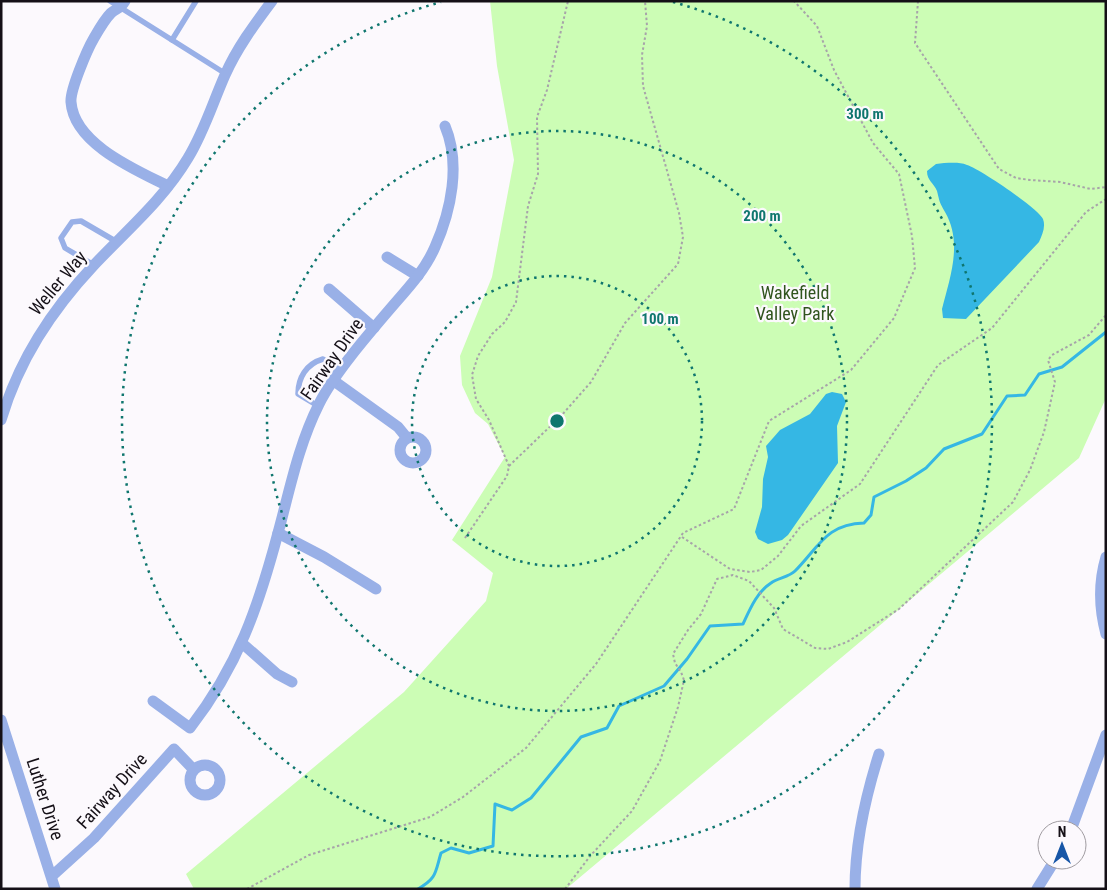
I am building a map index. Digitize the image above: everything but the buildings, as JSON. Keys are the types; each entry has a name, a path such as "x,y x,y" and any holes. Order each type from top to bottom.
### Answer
{"street":[{"name":"Weller Way","path":"1,420 32,344 65,297 94,265 147,213 168,186 196,142 239,48 272,1"},
{"path":"123,5 111,13 94,38 79,73 71,102 77,123 98,146 122,162 168,186"},
{"name":"Fairway Drive","path":"153,701 190,728 221,685 243,644 278,533 298,452 318,406 334,381 374,328 418,276 440,238 449,201 453,149 445,126"},
{"path":"387,257 418,276"},
{"path":"329,289 374,328"},
{"path":"334,381 398,427 407,438"},
{"path":"278,533 324,557 376,589"},
{"path":"1106,557 1100,580 1100,599 1106,634"},
{"path":"243,644 277,674 292,682"},
{"name":"Luther Drive","path":"1,720 55,889"},
{"path":"1075,820 1106,735"},
{"name":"Fairway Drive","path":"52,876 94,838 174,749 194,770"},
{"path":"855,889 859,833 879,754"},
{"path":"1037,889 1049,870"}],"lane":[{"path":"110,1 123,5 172,40 226,74"},
{"path":"172,40 196,1"},
{"path":"94,265 65,248 62,244 61,238 72,222 81,221 117,242"},
{"path":"318,406 298,394 298,382 312,362 323,359 342,371"}],"path":[{"path":"465,538 507,476 509,466 489,420 476,399 472,375 478,356 492,334 505,322 516,302 528,206 538,174 537,117 547,90 568,1"},
{"path":"509,466 561,416 591,382 625,323 678,264 683,237 679,213 643,86 642,54 646,26 645,1"},
{"path":"247,889 309,855 430,817 463,797 526,748 596,664 681,537 734,509 769,421 851,370 894,318 915,268 912,236 899,174 873,143 834,70 817,26 794,1"},
{"path":"918,1 915,43 999,169 1016,178 1060,182 1091,189 1106,187"},
{"path":"681,537 730,569 750,572 761,570 778,556 801,526 860,484 938,365 992,328 1086,212 1106,199"},
{"path":"565,889 591,855 632,811 660,760 678,707 684,680 674,663 673,654 701,614 718,579 723,576 745,579 774,608 783,629 804,640 812,647 819,649 828,649 846,642 899,609 1000,517 1013,502 1030,470 1044,432 1055,382 1048,360 1052,355 1088,335 1106,315"},
{"path":"736,577 737,571"}],"green space":[{"name":"Wakefield Valley Park","path":"490,1 1106,1 1106,398 1079,458 566,889 194,889 186,874 404,692 486,601 493,573 452,540 505,457 488,424 475,413 462,385 460,356 492,277 514,160 497,66"}],"water":[{"path":"936,164 964,164 974,168 1031,207 1044,222 1039,242 966,319 943,318 942,309 953,260 953,236 936,188 928,177 927,171"},
{"path":"832,392 842,394 846,402 837,426 838,463 788,535 782,540 768,544 758,539 755,532 762,507 763,479 768,457 766,446 780,430 810,414 826,394"}],"waterway":[{"path":"418,889 432,878 441,853 451,848 469,853 493,846 495,804 512,810 531,798 581,737 607,728 619,706 664,686 687,659 710,626 743,624 754,601 762,591 774,581 795,571 824,538 832,532 851,524 864,523 871,515 874,497 906,481 926,468 944,449 982,434 1007,396 1025,395 1039,374 1062,367 1106,332"}]}
